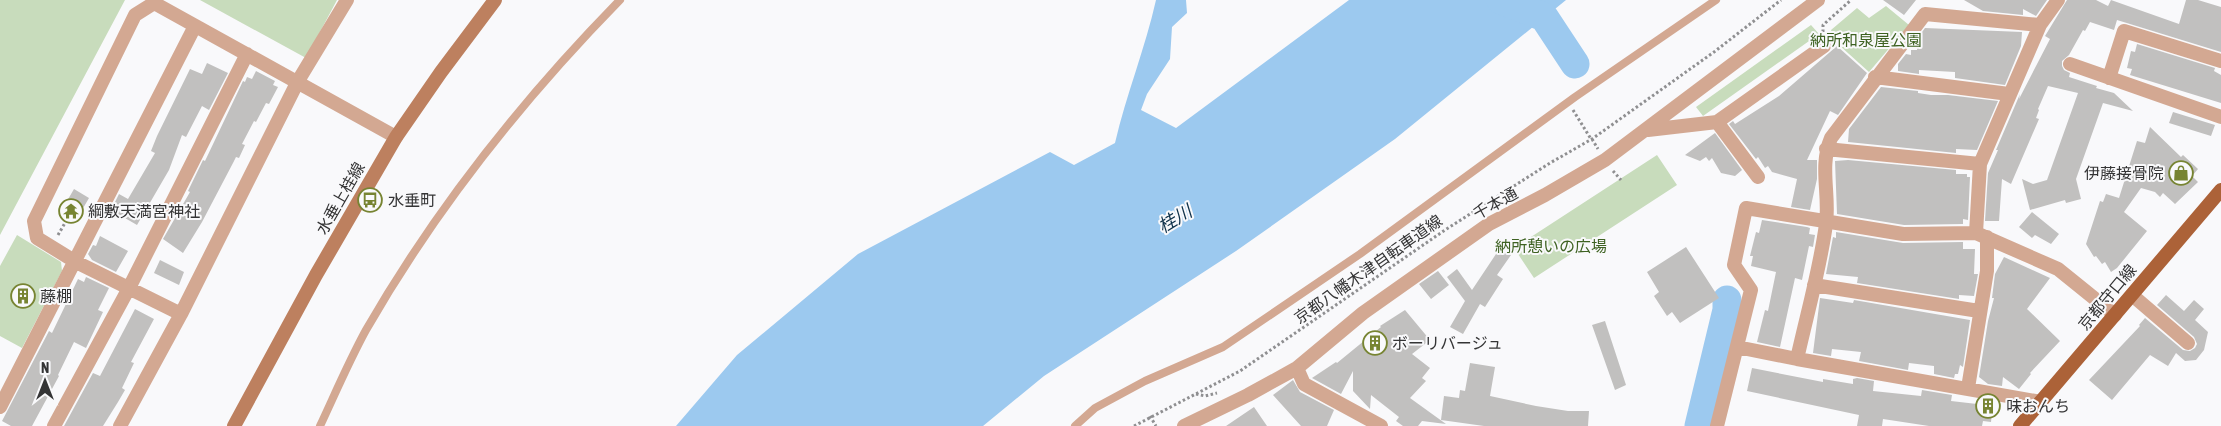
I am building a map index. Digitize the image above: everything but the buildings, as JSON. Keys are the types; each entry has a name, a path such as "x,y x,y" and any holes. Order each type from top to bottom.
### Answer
{"main road":[{"name":"水垂上桂線","path":"234,426 316,275 396,137 441,72 495,0"},
{"name":"京都守口線","path":"2020,426 2221,190"}],"street":[{"path":"120,426 181,314 298,81 347,0"},
{"name":"千本通","path":"1184,426 1298,368 1363,313 1489,224 1606,160 1818,0"},
{"path":"1968,388 1987,271 1982,235 1980,164 2040,25 2058,0"},
{"path":"181,314 76,262 37,238 34,221 135,15 154,3 298,81 396,137"},
{"path":"1797,359 1826,223 1824,161 1826,149 1831,138 1875,77 1925,14 2040,25"},
{"path":"0,407 76,262 195,26"},
{"path":"2109,78 2124,31 2221,61"},
{"path":"1647,130 1717,122 1824,46"},
{"path":"54,426 129,288 247,54"},
{"path":"2070,64 2221,117"},
{"path":"1875,77 2010,94"},
{"path":"1717,122 1758,177"},
{"path":"1826,149 1980,164"},
{"path":"1717,426 1751,290 1734,265 1746,208 1826,223 1903,234 1982,235 2058,269 2114,315"},
{"path":"1814,285 1979,311"},
{"path":"2132,295 2188,343"},
{"path":"1737,348 2041,402"},
{"path":"1298,368 1304,384 1381,426"}],"lane":[{"path":"320,426 365,332 400,273 463,181 556,67 620,0"},
{"path":"1075,426 1095,408 1145,381 1223,347 1360,254 1569,103 1716,0"}],"path":[{"name":"京都八幡木津自転車道線","path":"1134,426 1150,416 1240,371 1445,230 1550,163 1592,139 1714,52 1781,0"},
{"path":"1824,46 1823,25 1851,0"},
{"path":"1569,103 1592,139"},
{"path":"51,246 73,209"},
{"path":"1150,416 1156,426"}],"green space":[{"path":"0,0 125,0 0,235"},
{"path":"200,0 337,0 306,58"},
{"name":"納所和泉屋公園","path":"1886,6 1909,25 1869,72 1829,36 1832,33 1831,30 1857,8 1869,18"},
{"path":"1811,25 1819,34 1703,116 1696,107"},
{"name":"納所憩いの広場","path":"1657,155 1677,185 1534,278 1514,248"},
{"path":"17,235 61,262 62,271 22,348 0,336 0,266"}],"water":[{"name":"桂川","path":"1156,0 1186,0 1187,13 1172,27 1170,59 1147,94 1141,110 1176,128 1349,0 1566,0 1395,139 1236,251 1044,376 983,426 676,426 737,355 858,254 1050,152 1074,165 1115,143"}],"waterway":[{"path":"1501,0 1544,17 1575,64"},
{"path":"1699,426 1727,310 1727,300"}],"place":[{"name":"伊藤接骨院","path":"2181,173"},
{"name":"水垂町","path":"370,200"},
{"name":"綱敷天満宮神社","path":"71,211"},
{"name":"藤棚","path":"23,296"},
{"name":"ボーリバージュ","path":"1375,343"},
{"name":"味おんち","path":"1988,406"}]}
